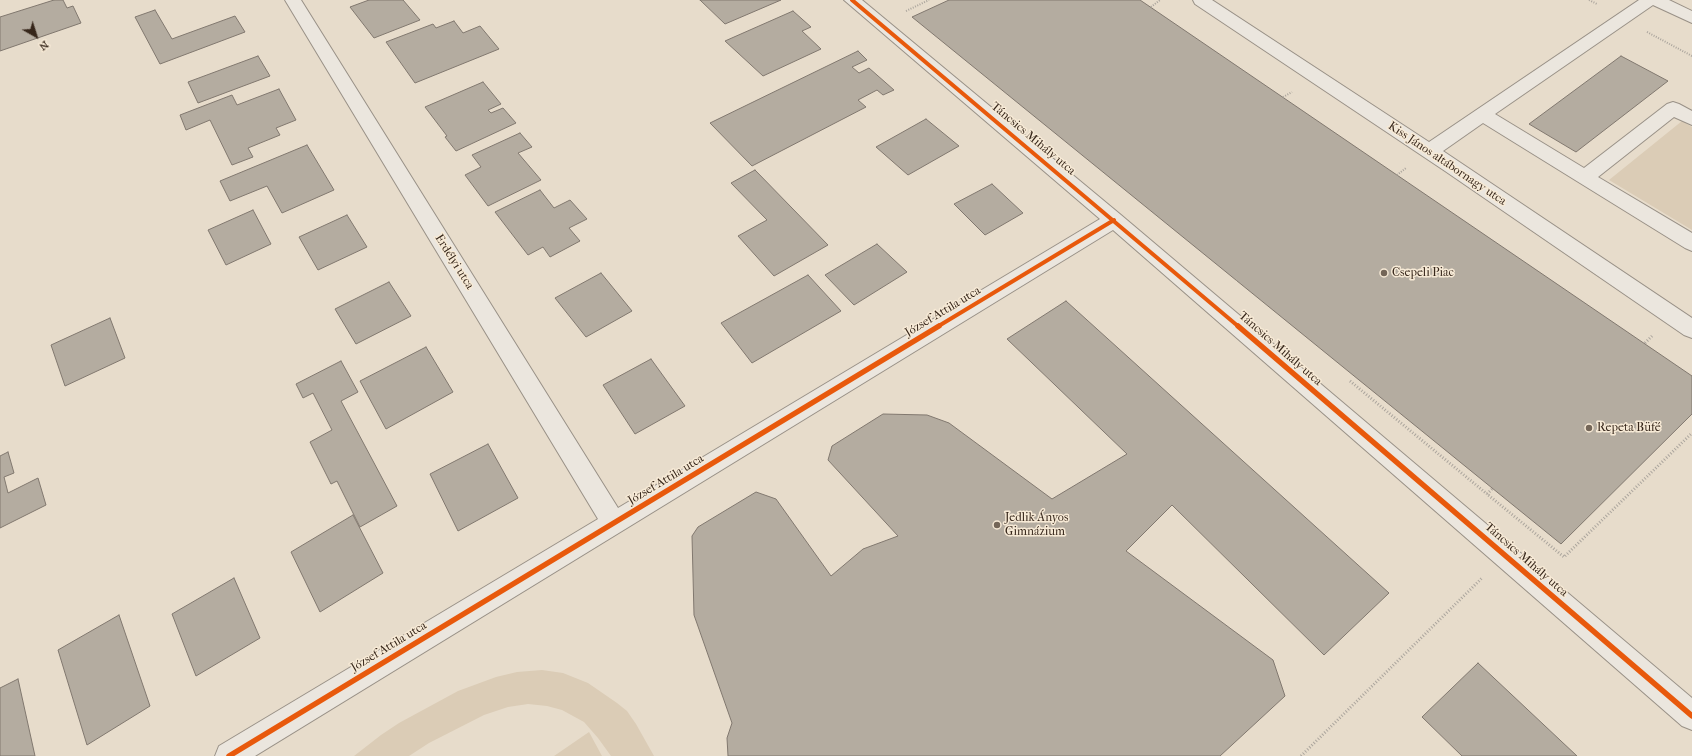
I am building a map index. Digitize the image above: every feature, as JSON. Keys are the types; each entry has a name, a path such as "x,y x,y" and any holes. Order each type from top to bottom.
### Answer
{"street":[{"name":"Erdélyi utca","path":"293,0 614,523"},
{"name":"Táncsics Mihály utca","path":"852,0 1114,220 1692,716"},
{"name":"Kiss János altábornagy utca","path":"1201,0 1692,329"},
{"path":"1429,152 1650,0"},
{"path":"1656,0 1692,18"},
{"path":"1585,177 1672,108 1692,119"},
{"path":"1483,115 1692,243"},
{"name":"József Attila utca","path":"229,756 1114,220"}],"path":[{"path":"905,11 929,0"},
{"path":"1150,7 1158,3 1160,0"},
{"path":"1492,489 1487,494 1564,557 1692,433"},
{"path":"1302,756 1505,555"}],"shaded area":[{"path":"1682,121 1692,127 1692,230 1609,180"},
{"path":"542,670 563,673 588,683 617,703 627,711 654,756 611,756 584,722 562,710 547,706 528,704 508,707 484,715 429,743 409,756 354,756 399,723 458,691 496,677 517,672"},
{"path":"589,732 602,756 554,756"}],"building":[{"path":"54,0 63,0 67,8 73,6 81,23 0,51 0,17"},
{"path":"369,0 403,0 420,20 374,38 350,7"},
{"path":"700,0 781,0 725,24"},
{"name":"Csepeli Piac","path":"949,0 1140,0 1692,376 1692,414 1561,544 912,17"},
{"path":"155,10 172,39 235,16 245,32 160,64 135,17"},
{"path":"793,11 811,27 802,31 821,49 763,76 725,41"},
{"path":"454,21 463,33 480,26 499,49 415,83 386,42 433,24 436,28"},
{"path":"858,51 867,60 852,67 859,73 869,68 894,90 883,95 877,90 858,100 866,107 752,166 710,123"},
{"path":"258,56 270,76 198,103 188,82"},
{"path":"1621,56 1668,81 1576,152 1529,124"},
{"path":"483,82 501,104 488,110 491,113 503,108 516,123 456,151 445,137 447,136 425,107"},
{"path":"279,89 296,120 276,128 280,135 248,148 253,157 232,165 210,120 186,130 180,115 232,95 237,105"},
{"path":"926,119 959,146 908,175 876,147"},
{"path":"520,133 532,147 518,153 541,180 488,206 465,175 481,167 472,155"},
{"path":"307,145 334,190 282,213 267,186 230,201 220,181"},
{"path":"755,170 828,245 774,276 738,236 767,220 731,183"},
{"path":"992,184 1023,213 985,235 954,204"},
{"path":"540,190 554,208 570,200 587,219 569,228 580,241 550,257 543,247 528,255 495,212"},
{"path":"253,210 271,244 226,265 208,230"},
{"path":"347,215 367,247 318,270 299,237"},
{"path":"877,244 907,272 854,305 825,275"},
{"path":"601,273 632,311 586,337 555,298"},
{"path":"808,275 841,311 752,363 721,323"},
{"path":"389,282 411,316 356,344 335,309"},
{"name":"Jedlik Ányos Gimnázium","path":"1066,301 1389,593 1324,655 1172,505 1126,551 1273,660 1285,696 1220,756 728,756 727,738 732,723 694,615 692,536 698,527 756,492 776,499 831,576 863,549 898,536 828,460 832,446 883,414 927,415 949,423 1052,499 1127,454 1007,339"},
{"path":"110,318 125,358 65,386 51,345"},
{"path":"426,347 453,392 386,429 360,381"},
{"path":"651,359 685,406 635,434 603,385"},
{"path":"341,361 358,392 341,401 397,506 360,527 337,481 331,484 310,442 332,430 313,393 303,398 296,384"},
{"path":"488,444 518,498 458,531 430,474"},
{"path":"8,452 14,473 4,477 8,493 38,478 46,505 0,528 0,456"},
{"path":"353,515 383,573 320,612 291,552"},
{"path":"234,578 260,638 196,676 172,614"},
{"path":"119,615 150,706 87,745 58,650"},
{"path":"1478,663 1577,756 1462,756 1422,717"},
{"path":"18,679 35,756 0,756 0,688"}],"cycle path":[{"path":"852,0 1114,220 1692,716"},
{"path":"229,756 1114,220"}],"place":[{"name":"Csepeli Piac","path":"1384,273"},
{"name":"Repeta Büfé","path":"1589,428"},
{"name":"Jedlik Ányos Gimnázium","path":"997,525"}]}
